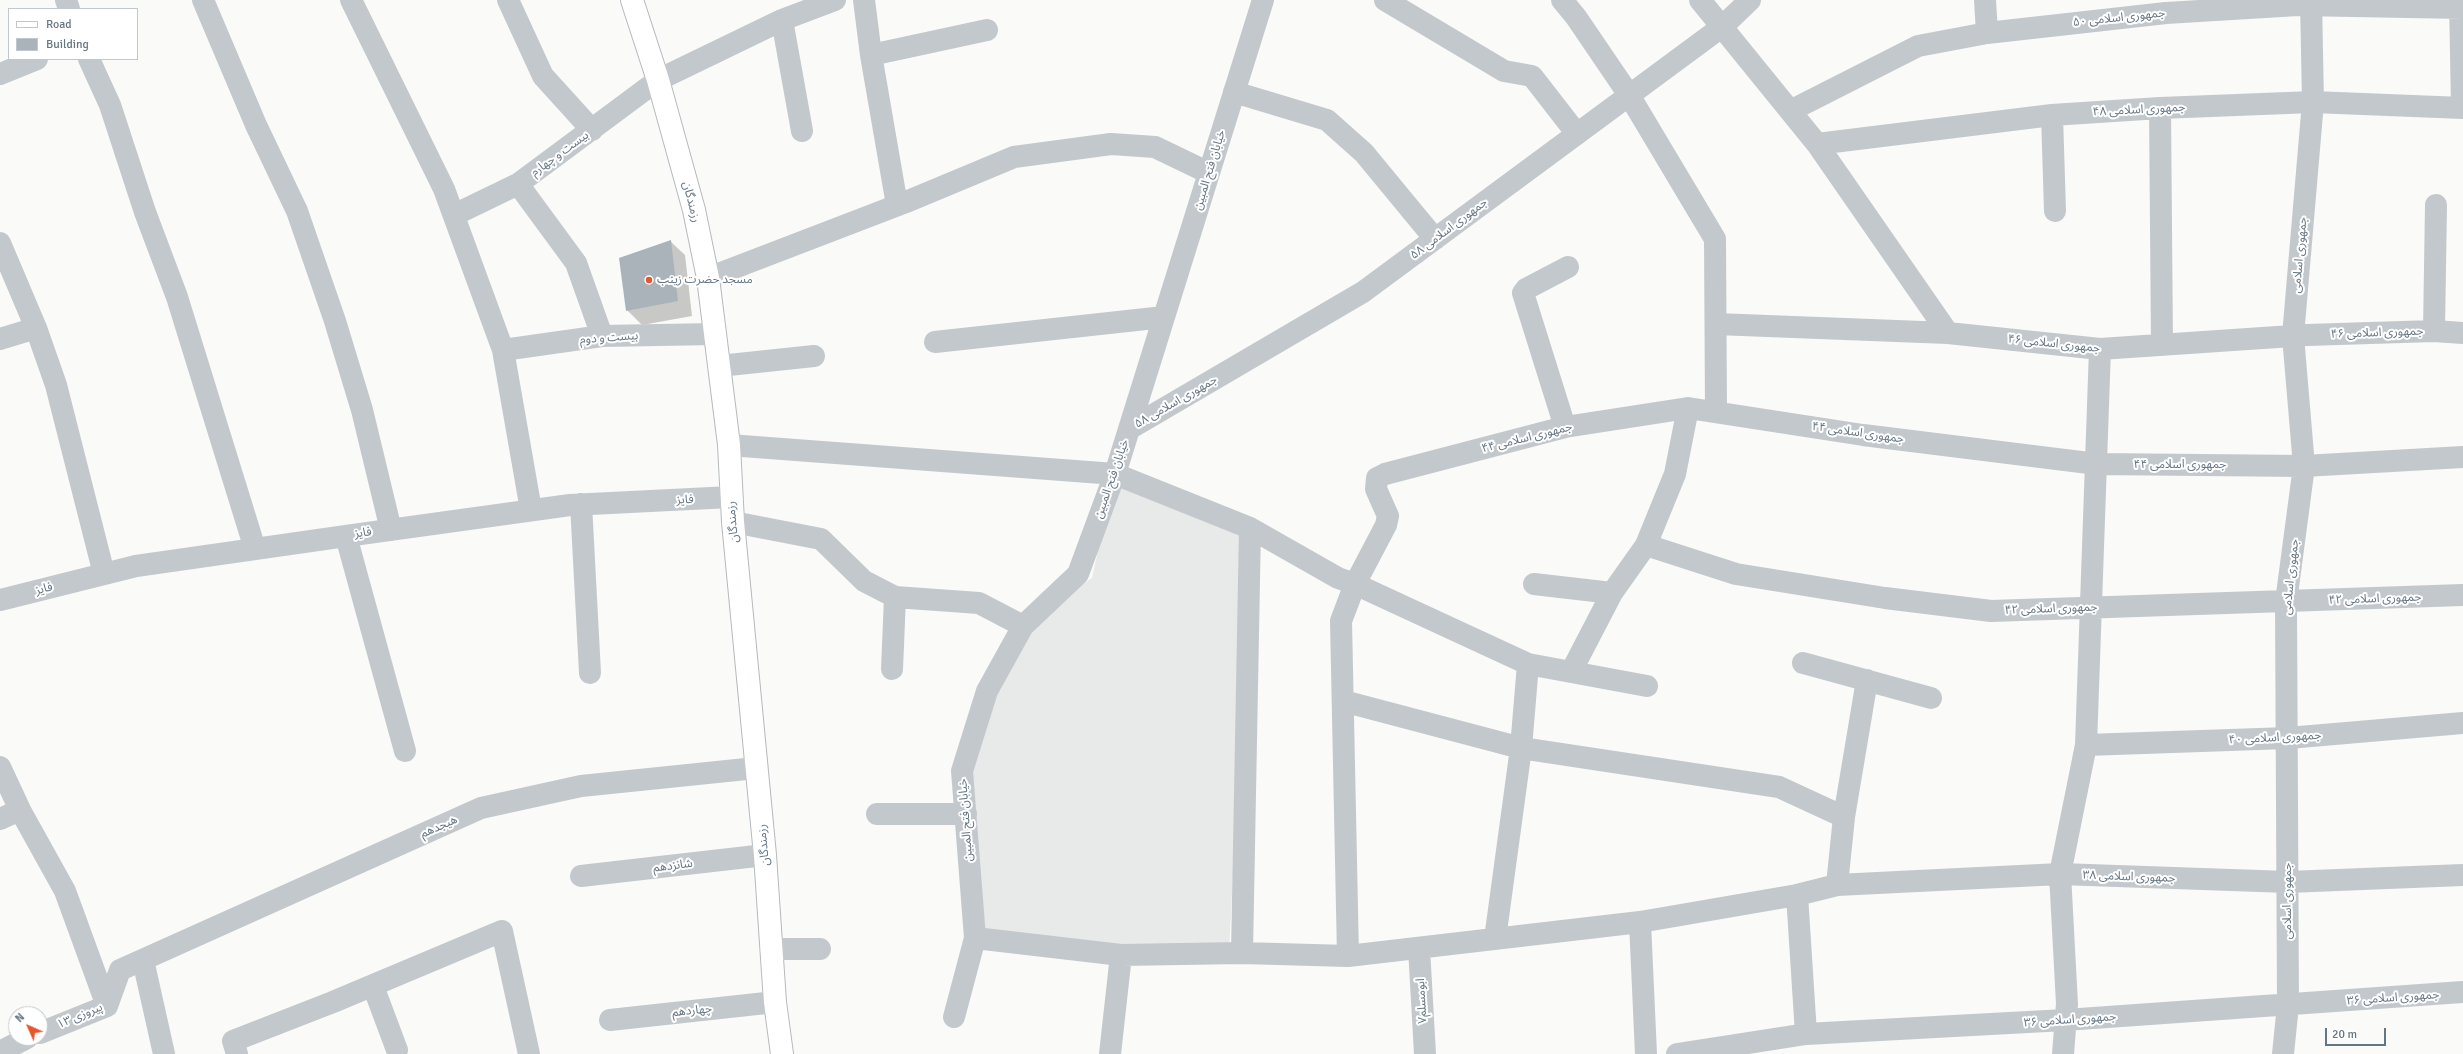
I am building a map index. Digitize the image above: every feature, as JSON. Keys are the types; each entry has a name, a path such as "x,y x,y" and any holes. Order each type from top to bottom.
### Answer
{"main road":[{"name":"رزمندگان","path":"632,0 658,80 694,210 708,278 729,445 733,522 765,855 775,1002 782,1054"}],"street":[{"path":"203,0 256,125 297,211 335,321 360,403 391,530"},
{"path":"351,0 444,189 503,350 531,510"},
{"path":"508,0 543,76 592,130"},
{"name":"بیست و چهارم","path":"454,215 518,184 658,80 782,20 835,0"},
{"path":"864,0 871,55 897,205"},
{"name":"خیابان فتح المبین","path":"954,1017 975,938 962,771 987,692 1023,626 1078,574 1115,474 1263,0"},
{"path":"1385,0 1504,71 1532,76 1577,134"},
{"path":"1562,0 1576,17 1629,95 1715,238 1716,411"},
{"path":"1700,0 1792,110 1948,333"},
{"name":"جمهوری اسلامی ۵۸","path":"1129,429 1364,292 1723,26 1750,0"},
{"path":"1985,0 1987,33"},
{"name":"جمهوری اسلامی ۵۰","path":"1792,110 1918,46 1987,33 2166,13 2312,3 2461,5"},
{"name":"جمهوری اسلامی","path":"2283,1054 2288,1005 2288,738 2286,602 2304,466 2293,336 2313,102 2312,3"},
{"path":"2461,5 2463,108"},
{"path":"782,20 802,131"},
{"path":"871,55 987,30"},
{"path":"0,74 35,60"},
{"path":"89,60 110,105 145,212 177,297 255,549"},
{"path":"1234,92 1327,120 1364,153 1435,239"},
{"name":"جمهوری اسلامی ۴۸","path":"1817,144 2052,115 2160,108 2313,102 2463,108"},
{"path":"2160,108 2162,345"},
{"path":"2052,115 2055,211"},
{"path":"708,278 897,205 1014,157 1110,144 1155,147 1209,173"},
{"path":"518,184 576,263 602,336"},
{"path":"2434,331 2436,206"},
{"path":"0,243 36,328 56,385 104,574"},
{"path":"1565,427 1523,293 1526,289 1568,267"},
{"path":"934,342 1164,317"},
{"name":"جمهوری اسلامی ۴۶","path":"1716,324 1948,333 2100,350 2293,336 2434,331 2463,333"},
{"path":"0,339 36,328"},
{"name":"بیست و دوم","path":"503,350 602,336 715,334"},
{"path":"2063,1054 2067,1004 2060,874 2086,745 2100,350"},
{"path":"719,366 814,356"},
{"path":"1572,670 1612,593 1646,545 1674,474 1688,408"},
{"name":"جمهوری اسلامی ۴۴","path":"1355,584 1388,516 1376,489 1377,478 1385,474 1565,427 1688,408 1716,411 1863,435 2097,464 2304,466 2463,457"},
{"path":"729,445 1115,474 1250,528 1338,578 1355,584 1528,664 1572,670 1647,686"},
{"name":"فایز","path":"0,600 136,566 346,536 581,504 731,497"},
{"path":"581,504 590,673"},
{"path":"733,522 821,539 864,581 895,597 979,603 1023,626"},
{"path":"1242,952 1250,528"},
{"path":"346,536 405,751"},
{"name":"جمهوری اسلامی ۴۲","path":"1646,545 1736,574 1885,598 1991,611 2463,595"},
{"path":"1348,956 1341,621 1355,584"},
{"path":"1534,584 1612,593"},
{"path":"892,669 895,597"},
{"path":"1803,663 1931,698"},
{"path":"1495,939 1521,748 1528,664"},
{"path":"1837,885 1844,817 1867,680"},
{"path":"1343,701 1521,748 1779,787 1844,817"},
{"name":"جمهوری اسلامی ۴۰","path":"2086,745 2288,738 2463,723"},
{"path":"0,766 20,810 65,891 107,1006"},
{"name":"هیجدهم","path":"143,960 481,808 581,786 756,768"},
{"path":"0,819 20,810"},
{"path":"877,814 966,814"},
{"name":"شانزدهم","path":"581,876 765,855"},
{"name":"جمهوری اسلامی ۳۸","path":"975,938 1121,955 1242,952 1348,956 1640,922 1797,895 1837,885 2060,874 2288,882 2463,875"},
{"path":"1797,895 1806,1034"},
{"path":"1640,922 1646,1054"},
{"path":"237,1054 233,1041 373,986 502,931 529,1054"},
{"name":"ابومسلم۷","path":"1419,948 1424,1054"},
{"path":"771,949 820,949"},
{"path":"1110,1054 1121,955"},
{"path":"143,960 164,1054"},
{"name":"پیروزی ۱۳","path":"48,1030 107,1006 120,970 143,960"},
{"path":"373,986 397,1050"},
{"name":"جمهوری اسلامی ۳۶","path":"1677,1054 1806,1034 2065,1020 2463,992"},
{"name":"چهاردهم","path":"610,1020 775,1002"},
{"path":"0,1052 12,1046"}],"shaded area":[{"path":"1115,474 1250,528 1229,953 975,938 962,771 1023,626 1092,578"}],"building":[{"name":"مسجد حضرت زینب","path":"671,240 678,301 626,311 619,258"}],"place":[{"name":"مسجد حضرت زینب","path":"649,280"}]}
